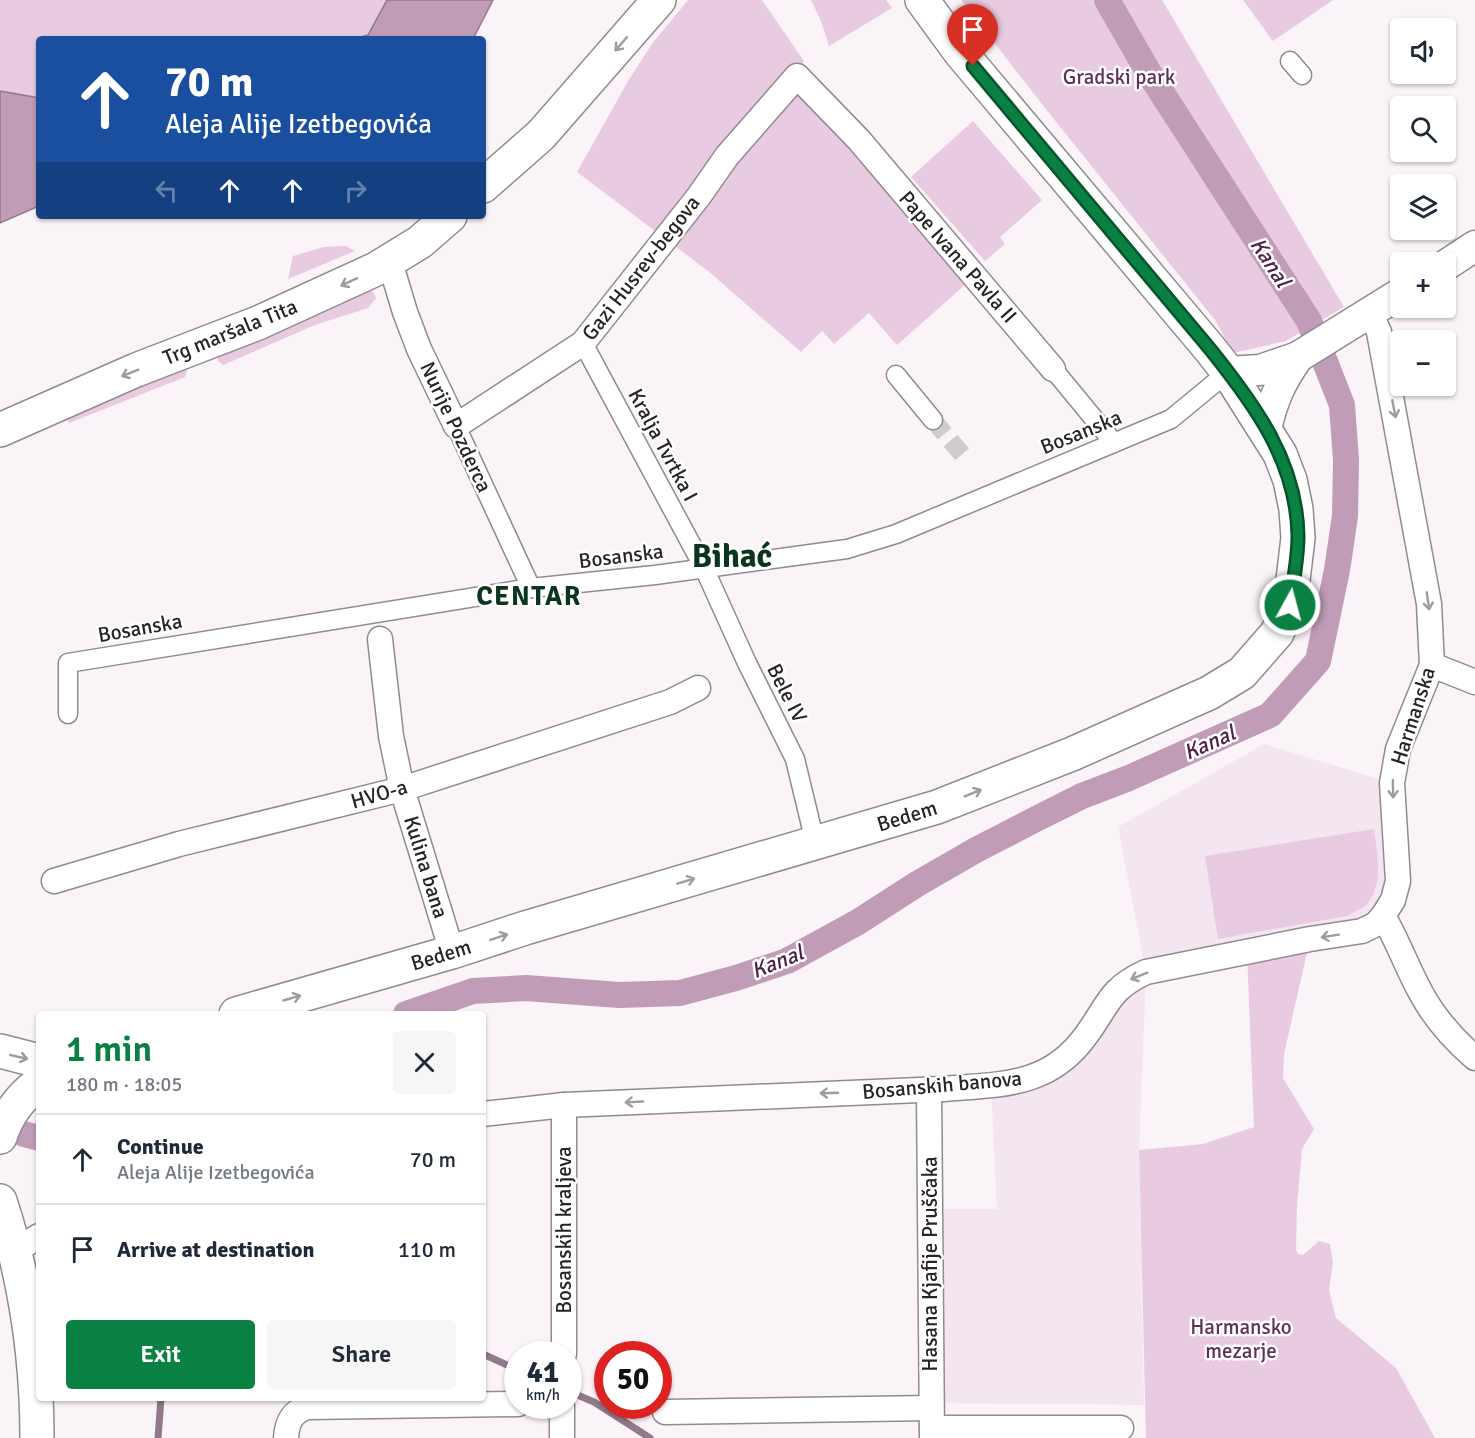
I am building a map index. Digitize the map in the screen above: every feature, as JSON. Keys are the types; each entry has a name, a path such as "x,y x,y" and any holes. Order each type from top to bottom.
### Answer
{"main road":[{"path":"486,183 541,135 659,0"},
{"name":"Bedem","path":"246,1011 937,807 1061,758 1209,693 1242,673 1277,633 1290,605 1298,538 1296,509 1290,480 1280,454 1266,428 1228,372 960,52 922,0"},
{"name":"Trg maršala Tita","path":"0,430 136,370 258,323 390,262 420,242 447,219"},
{"path":"0,1051 36,1060"},
{"path":"0,1093 36,1082"},
{"path":"0,1137 5,1122 25,1094 36,1084"},
{"path":"0,1201 27,1244 37,1438"}],"street":[{"path":"1290,61 1302,75"},
{"name":"Gazi Husrev-begova","path":"456,426 583,343 699,196 727,156 797,76"},
{"name":"Pape Ivana Pavla II","path":"797,76 859,140 1114,443"},
{"path":"1456,258 1475,246"},
{"name":"Nurije Pozderca","path":"390,262 419,349 531,588"},
{"path":"1228,372 1260,370 1299,357 1390,300"},
{"name":"Harmanska","path":"1360,319 1379,332 1430,604 1432,666 1398,749 1392,783 1398,881 1393,900 1383,916"},
{"name":"Kralja Tvrtka I","path":"583,343 633,445 704,568"},
{"path":"1266,428 1275,395 1283,378 1299,357"},
{"name":"Bosanska","path":"68,714 68,663 531,588 847,549 896,534 1171,419 1228,372"},
{"path":"896,375 933,420"},
{"name":"Bele IV","path":"704,568 747,663 795,759 815,842"},
{"path":"376,612 380,639"},
{"name":"Kulina bana","path":"380,639 391,736 402,789 452,952"},
{"path":"1432,666 1475,682"},
{"name":"HVO-a","path":"54,881 179,844 402,789 670,702 698,688"},
{"path":"1383,916 1421,993 1445,1028 1475,1058"},
{"name":"Bosanskih banova","path":"486,1114 564,1105 930,1089 991,1085 1030,1079 1054,1069 1086,1036 1115,991 1129,980 1146,972 1362,931 1376,924 1383,916"},
{"name":"Hasana Kjafije Pruščaka","path":"930,1089 932,1425"},
{"name":"Bosanskih kraljeva","path":"564,1105 564,1341"},
{"path":"286,1438 292,1416 297,1410 307,1407 504,1404"},
{"path":"672,1412 1052,1433 1120,1428"},
{"path":"562,1419 562,1438"}],"shaded area":[{"path":"387,0 493,0 475,36 364,36 368,35"},
{"path":"0,91 36,97 36,207 0,223"},
{"path":"1264,744 1392,783 1396,843 1383,916 1146,973 1139,1150 1144,1405 941,1403 942,1209 997,1209 991,1085 1030,1079 1146,972 1118,827"}],"green space":[{"path":"0,0 387,0 368,35 364,36 36,36 36,97 0,91"},
{"path":"688,0 762,0 804,61 797,76 975,276 897,345 869,313 834,344 822,331 801,352 708,271 577,172 628,81 652,44"},
{"path":"811,0 886,0 892,8 829,46"},
{"name":"Gradski park","path":"961,0 1162,0 1344,307 1286,341 1233,353 1215,320"},
{"path":"1243,0 1333,0 1273,41"},
{"path":"973,121 1042,200 1000,237 1005,244 985,261 911,177"},
{"path":"346,246 355,251 288,279 293,256 324,247"},
{"path":"366,289 373,292 376,298 368,308 315,325 223,365 218,361 217,355"},
{"path":"185,368 187,371 185,377 69,423 65,412"},
{"path":"1374,829 1378,859 1377,880 1371,899 1364,907 1347,916 1218,939 1205,856"},
{"name":"Harmansko mezarje","path":"1310,939 1284,1054 1283,1078 1314,1129 1302,1149 1296,1250 1298,1254 1303,1255 1319,1241 1330,1244 1333,1262 1329,1290 1336,1318 1396,1368 1435,1438 1146,1438 1139,1150 1203,1144 1254,1127 1247,952"}],"waterway":[{"name":"Kanal","path":"415,1011 473,991 526,988 619,995 680,993 787,961 858,922 976,850 1036,819 1082,796 1129,778 1270,715 1318,661 1337,570 1345,516 1346,460 1342,405 1309,321 1149,73 1107,0"},
{"name":"Kanal","path":"24,1134 36,1137"},
{"path":"486,1355 504,1364"},
{"path":"582,1397 594,1402 650,1438"},
{"path":"158,1438 161,1401"}],"tunnel":[{"path":"933,420 967,460"}],"district":[{"name":"Bihać","path":"732,555"},
{"name":"CENTAR","path":"529,596"}],"route":[{"path":"973,66 1210,349 1266,428 1280,454 1290,480 1296,509 1298,538 1290,605"}]}
